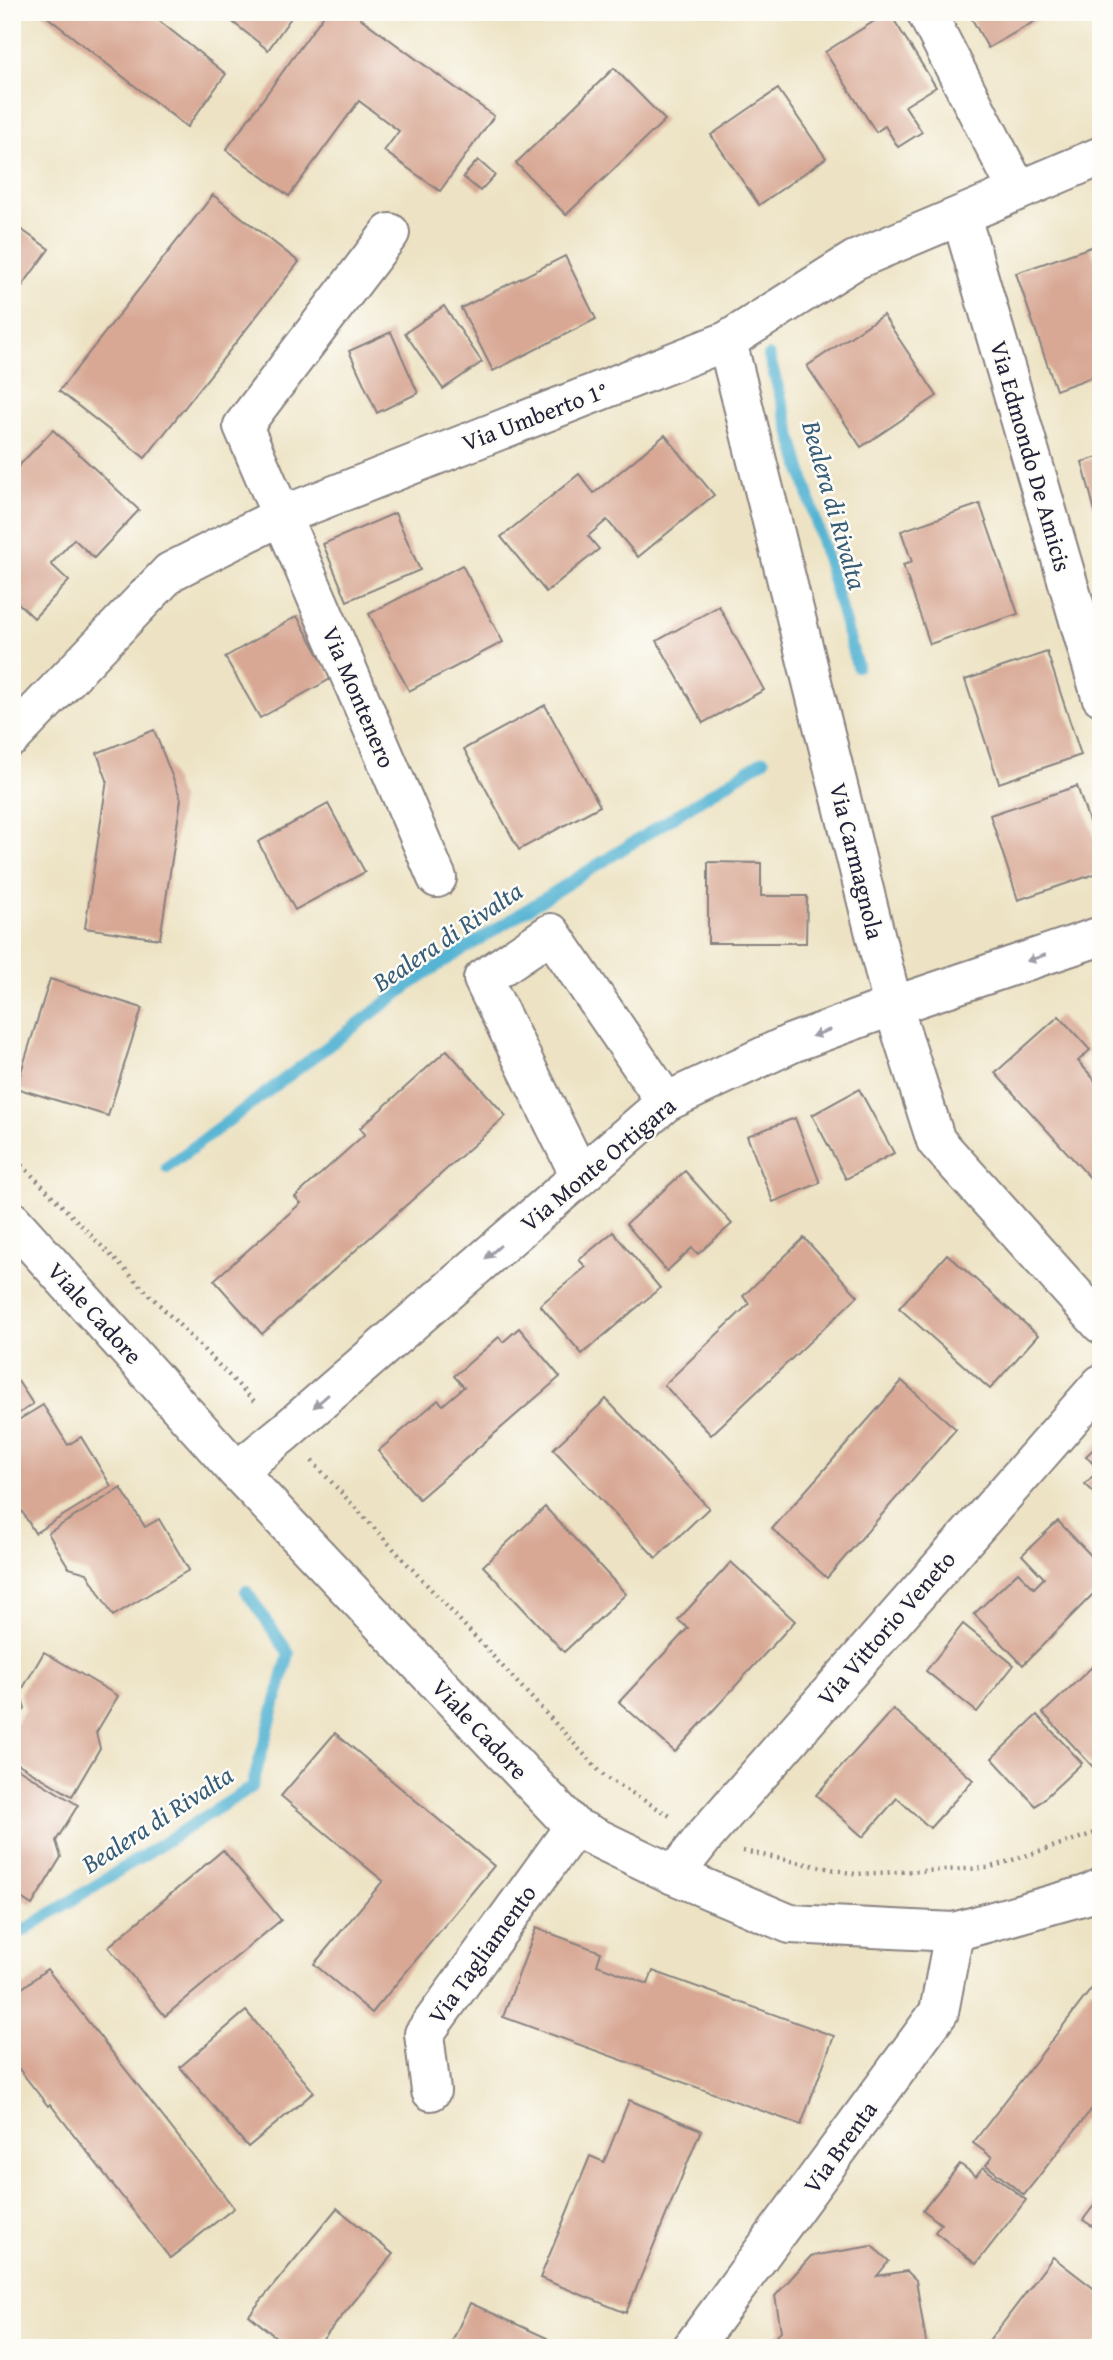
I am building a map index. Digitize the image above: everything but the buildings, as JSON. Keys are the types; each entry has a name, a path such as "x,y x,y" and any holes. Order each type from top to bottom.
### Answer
{"street":[{"path":"926,12 1018,191"},
{"name":"Via Umberto 1°","path":"12,737 170,572 281,516 727,341 855,260 1101,156"},
{"name":"Via Edmondo De Amicis","path":"961,216 1101,696"},
{"name":"Via Montenero","path":"390,233 243,426 437,878"},
{"name":"Via Carmagnola","path":"727,341 893,1006 936,1141 1101,1324"},
{"path":"580,1176 483,979 551,933 666,1102"},
{"name":"Via Monte Ortigara","path":"237,1471 666,1102 792,1044 893,1006 1101,936"},
{"name":"Viale Cadore","path":"12,1221 237,1471 574,1827 674,1875 790,1924 954,1932 1086,1895 1101,1888"},
{"name":"Via Vittorio Veneto","path":"674,1875 704,1837 1101,1384"},
{"name":"Via Tagliamento","path":"431,2091 424,2034 574,1827"},
{"name":"Via Brenta","path":"692,2348 939,2012 954,1932"}],"path":[{"path":"12,1155 285,1432 605,1777 704,1837 754,1854 855,1874 988,1868 1101,1831"}],"waterway":[{"name":"Bealera di Rivalta","path":"769,356 857,666"},
{"name":"Bealera di Rivalta","path":"167,1167 423,975 764,760"},
{"name":"Bealera di Rivalta","path":"12,1938 252,1787 289,1654 246,1591"}]}
